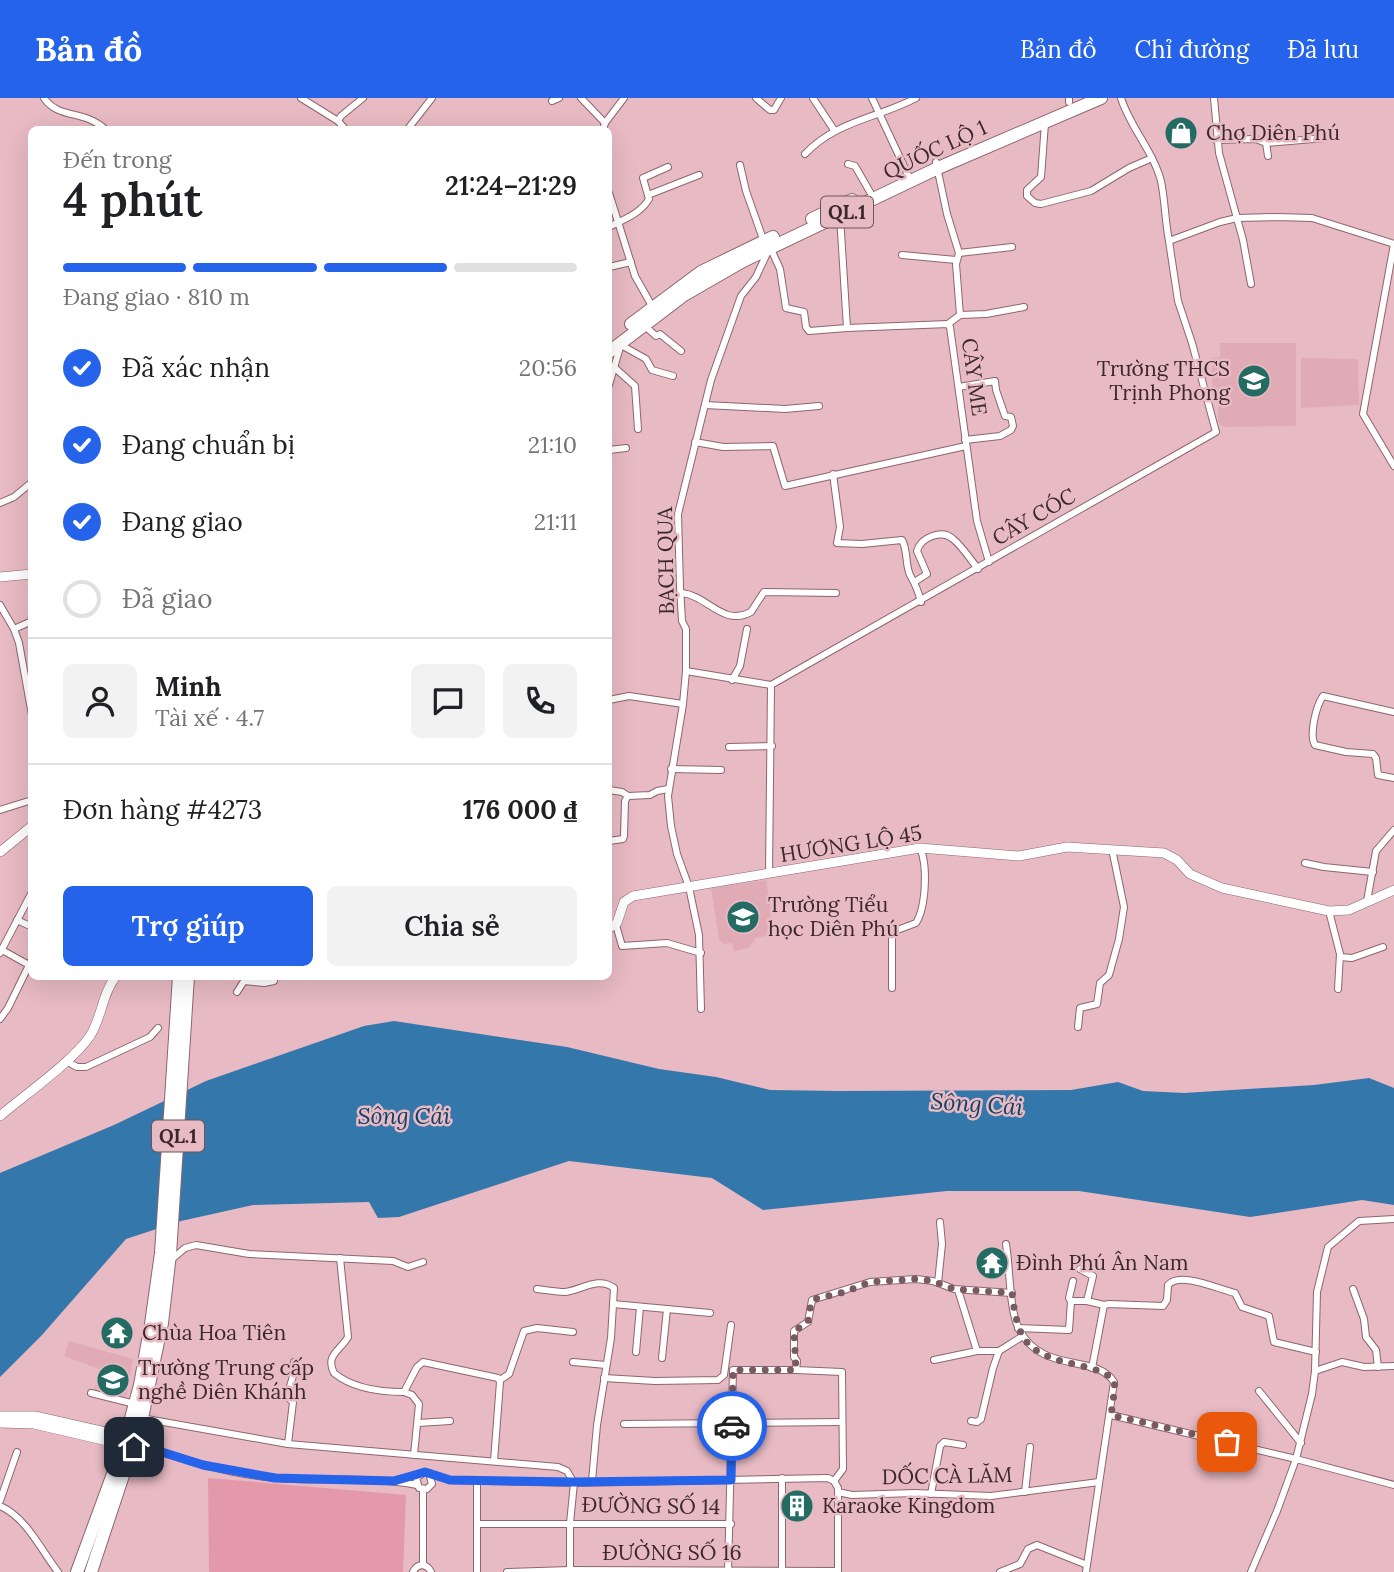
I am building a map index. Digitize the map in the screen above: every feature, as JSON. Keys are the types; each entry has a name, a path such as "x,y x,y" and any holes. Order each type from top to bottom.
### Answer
{"highway":[{"name":"QUỐC LỘ 1","path":"617,343 714,276 767,244 908,175 1101,98"},
{"name":"QUỐC LỘ 1","path":"617,343 652,306 701,272 840,215 1072,99"},
{"name":"QL.1","path":"179,980 181,1020"},
{"name":"QL.1","path":"84,1572 133,1443 151,1324 167,1256 181,1020 187,980"},
{"name":"QL.1","path":"77,1572 106,1511"},
{"name":"QL.1","path":"92,1572 106,1511"}],"street":[{"path":"44,98 53,108 87,116 101,126"},
{"path":"301,98 340,126"},
{"path":"341,126 341,116 363,98"},
{"path":"410,126 432,98"},
{"path":"581,98 604,126 624,98"},
{"path":"756,98 770,110 774,110 781,98"},
{"path":"813,98 834,130"},
{"path":"872,98 908,175"},
{"path":"805,154 834,130 916,98"},
{"path":"1121,98 1129,120 1152,158 1161,182 1169,241 1237,218 1312,218 1394,244 1363,414 1394,466"},
{"path":"1214,98 1216,140 1251,284"},
{"path":"1045,122 1041,177 1027,192 1027,196 1035,203 1047,203 1087,193 1152,158"},
{"path":"1216,140 1256,138 1266,143 1325,138"},
{"path":"1266,143 1268,156"},
{"path":"848,164 855,166 870,192"},
{"path":"740,165 746,191 767,244"},
{"path":"937,165 957,256 960,315"},
{"path":"612,226 641,210 648,202 643,178 668,167"},
{"path":"648,195 699,175"},
{"path":"612,202 635,276 652,306"},
{"path":"840,215 847,328"},
{"name":"CÂY CÓC","path":"771,685 1216,432 1178,301 1169,241"},
{"name":"CÂY ME","path":"767,244 780,269 786,308 804,312 808,331 947,324 955,351 977,521 989,562"},
{"name":"BẠCH QUA","path":"701,1009 701,953 689,887 675,845 668,789 686,671 686,629 682,621 678,514 705,405 741,296 756,277 767,244"},
{"path":"902,255 957,256 1012,247"},
{"path":"612,266 631,262"},
{"path":"947,324 960,315 986,314 1024,307"},
{"path":"644,324 653,335 660,334 681,351"},
{"path":"612,376 617,343 646,359 652,370 673,376"},
{"path":"615,368 635,386 638,429"},
{"path":"695,442 723,447 773,446 785,486 1000,436 1011,430 1011,417 1005,416 1002,411 995,381 959,387"},
{"path":"705,405 795,409 819,406"},
{"path":"612,450 626,448"},
{"path":"833,474 840,527 837,543 874,543 900,539 906,550 910,573 916,581 921,602"},
{"path":"0,503 14,497 28,485"},
{"path":"916,581 927,574 917,551 923,539 929,537 943,536 954,539 978,569"},
{"path":"0,578 28,574"},
{"path":"682,593 698,597 718,612 740,616 751,612 764,592 836,593"},
{"path":"0,605 14,629 28,666"},
{"path":"14,629 28,623"},
{"path":"732,680 740,666 747,629"},
{"path":"686,671 771,685 769,874"},
{"path":"612,699 629,696 683,704"},
{"path":"1394,712 1323,696 1312,740 1315,745 1324,748 1373,754 1378,775 1394,778"},
{"path":"729,747 772,746"},
{"path":"671,769 721,770"},
{"path":"612,790 628,796 650,795 668,789"},
{"path":"612,840 624,836 628,796"},
{"path":"0,810 28,801"},
{"path":"0,852 28,828"},
{"path":"1367,901 1376,850 1394,830"},
{"name":"HƯƠNG LỘ 45","path":"612,927 624,902 630,897 920,848 1019,856 1060,847 1164,853 1177,860 1194,877 1222,888 1329,911 1349,910 1394,890"},
{"path":"892,988 892,932 916,923 921,909 926,862 920,848"},
{"path":"1078,1027 1080,1009 1097,1004 1100,983 1109,975 1119,939 1124,902 1112,849"},
{"path":"1305,863 1373,872"},
{"path":"28,895 1,951 28,961"},
{"path":"1329,911 1339,957 1338,989"},
{"path":"17,920 28,925"},
{"path":"612,927 622,946 667,943 701,953"},
{"path":"1339,957 1352,958 1383,947"},
{"path":"0,1019 28,966"},
{"path":"0,1116 66,1061 91,1034 106,991 113,980"},
{"path":"237,992 244,981 269,983 274,980"},
{"path":"66,1061 77,1067 86,1067 149,1037 158,1027"},
{"path":"1251,1572 1277,1511 1301,1443 1315,1371 1317,1292 1328,1248 1359,1222 1394,1219"},
{"path":"938,1283 942,1244 940,1222"},
{"path":"1000,1572 1020,1564 1028,1549 1037,1545 1086,1568 1114,1382 1110,1376 1092,1368 1040,1354 1023,1336 1018,1328 1006,1244"},
{"path":"167,1256 196,1245 249,1254 393,1261 408,1267 423,1262"},
{"path":"340,1258 348,1334 345,1342 332,1355 332,1371 341,1378 366,1387 404,1392 419,1402 414,1455"},
{"path":"1080,1269 1093,1276 1087,1301"},
{"path":"796,1370 794,1331 808,1322 814,1299 875,1282 916,1279 958,1290 1012,1293"},
{"path":"1071,1301 1104,1305 1163,1306 1167,1300 1170,1282 1177,1279 1194,1280 1212,1288 1235,1293 1242,1307 1268,1314 1274,1342 1316,1352"},
{"path":"1018,1328 1069,1329 1069,1298 1073,1281"},
{"path":"537,1289 566,1292 592,1284 608,1284 614,1288 592,1481"},
{"path":"1353,1289 1364,1319 1366,1337 1376,1350 1378,1367"},
{"path":"958,1290 976,1351"},
{"path":"613,1304 710,1313"},
{"path":"1092,1368 1104,1305"},
{"path":"636,1352 640,1307"},
{"path":"662,1359 667,1309"},
{"path":"604,1378 655,1381 718,1380 724,1376 731,1325"},
{"path":"404,1392 417,1367 423,1362 452,1366 499,1380 509,1374 522,1336 527,1330 537,1328 573,1332"},
{"path":"971,1421 978,1422 981,1419 999,1352 1023,1336"},
{"path":"934,1360 976,1351 999,1352"},
{"path":"288,1444 292,1402 287,1397 294,1362"},
{"path":"573,1362 606,1365"},
{"path":"1315,1371 1342,1362 1364,1367 1394,1366"},
{"path":"728,1571 733,1370 842,1372 843,1469 834,1481"},
{"path":"494,1461 499,1380"},
{"path":"1259,1391 1301,1443"},
{"path":"91,1393 137,1413 288,1444 561,1467 574,1482 570,1522 570,1571"},
{"path":"1111,1415 1394,1485"},
{"path":"0,1416 35,1416 203,1465 275,1478 394,1481 423,1487 450,1480 574,1482 825,1478 834,1481"},
{"path":"418,1423 450,1421"},
{"path":"624,1424 842,1422"},
{"path":"0,1423 34,1424 133,1443"},
{"path":"931,1494 940,1446 944,1443 963,1445"},
{"path":"1025,1492 1030,1447"},
{"path":"17,1452 0,1504 24,1525 58,1572"},
{"path":"394,1481 429,1473 450,1480"},
{"path":"423,1487 433,1480 429,1473"},
{"path":"418,1475 415,1482 423,1487"},
{"path":"782,1478 782,1571"},
{"path":"477,1480 477,1572"},
{"path":"834,1481 838,1492 838,1572"},
{"name":"DỐC CÀ LĂM","path":"838,1492 852,1495 991,1496 1099,1482"},
{"path":"423,1487 423,1565"},
{"name":"ĐƯỜNG SỐ 14","path":"477,1524 731,1524"},
{"path":"413,1572 416,1567 423,1565 432,1572"},
{"name":"ĐƯỜNG SỐ 16","path":"507,1572 838,1572"}],"shaded area":[{"name":"Trường THCS Trịnh Phong","path":"1220,343 1296,343 1296,426 1224,427 1218,422 1218,396 1212,394 1212,358 1220,357"},
{"path":"1301,358 1358,359 1359,405 1301,408"},
{"name":"Trường Tiểu học Diên Phú","path":"766,880 771,912 769,935 756,938 749,948 734,951 732,943 724,944 719,939 711,888"},
{"name":"Trường Trung cấp nghề Diên Khánh","path":"69,1341 133,1359 126,1399 94,1392 99,1369 64,1356"},
{"path":"208,1478 406,1495 403,1572 209,1572"}],"water":[{"name":"Sông Cái","path":"394,1021 567,1047 659,1069 716,1077 770,1090 1071,1090 1118,1082 1143,1091 1184,1093 1314,1085 1369,1078 1394,1088 1394,1205 1362,1200 1250,1217 1079,1191 947,1191 763,1210 712,1178 569,1161 399,1217 378,1218 369,1202 253,1205 181,1221 126,1239 42,1335 0,1377 0,1173 114,1125 206,1081 364,1026"}],"way so far":[{"path":"732,1426 733,1370 796,1370 794,1331 808,1322 811,1301 870,1282 916,1279 933,1281 954,1289 1012,1293 1018,1328 1037,1352 1045,1357 1092,1368 1113,1379 1115,1387 1111,1415 1227,1442"}],"place":[{"name":"Chợ Diên Phú","path":"1181,133"},
{"name":"Trường THCS Trịnh Phong","path":"1254,381"},
{"name":"Trường Tiểu học Diên Phú","path":"743,917"},
{"name":"Đình Phú Ân Nam","path":"992,1263"},
{"name":"Chùa Hoa Tiên","path":"117,1333"},
{"name":"Trường Trung cấp nghề Diên Khánh","path":"113,1380"},
{"name":"Karaoke Kingdom","path":"797,1506"}],"route":[{"path":"134,1447 124,1444 126,1437 136,1439 146,1447 203,1465 275,1478 394,1481 425,1472 450,1480 731,1480 732,1426"}]}
